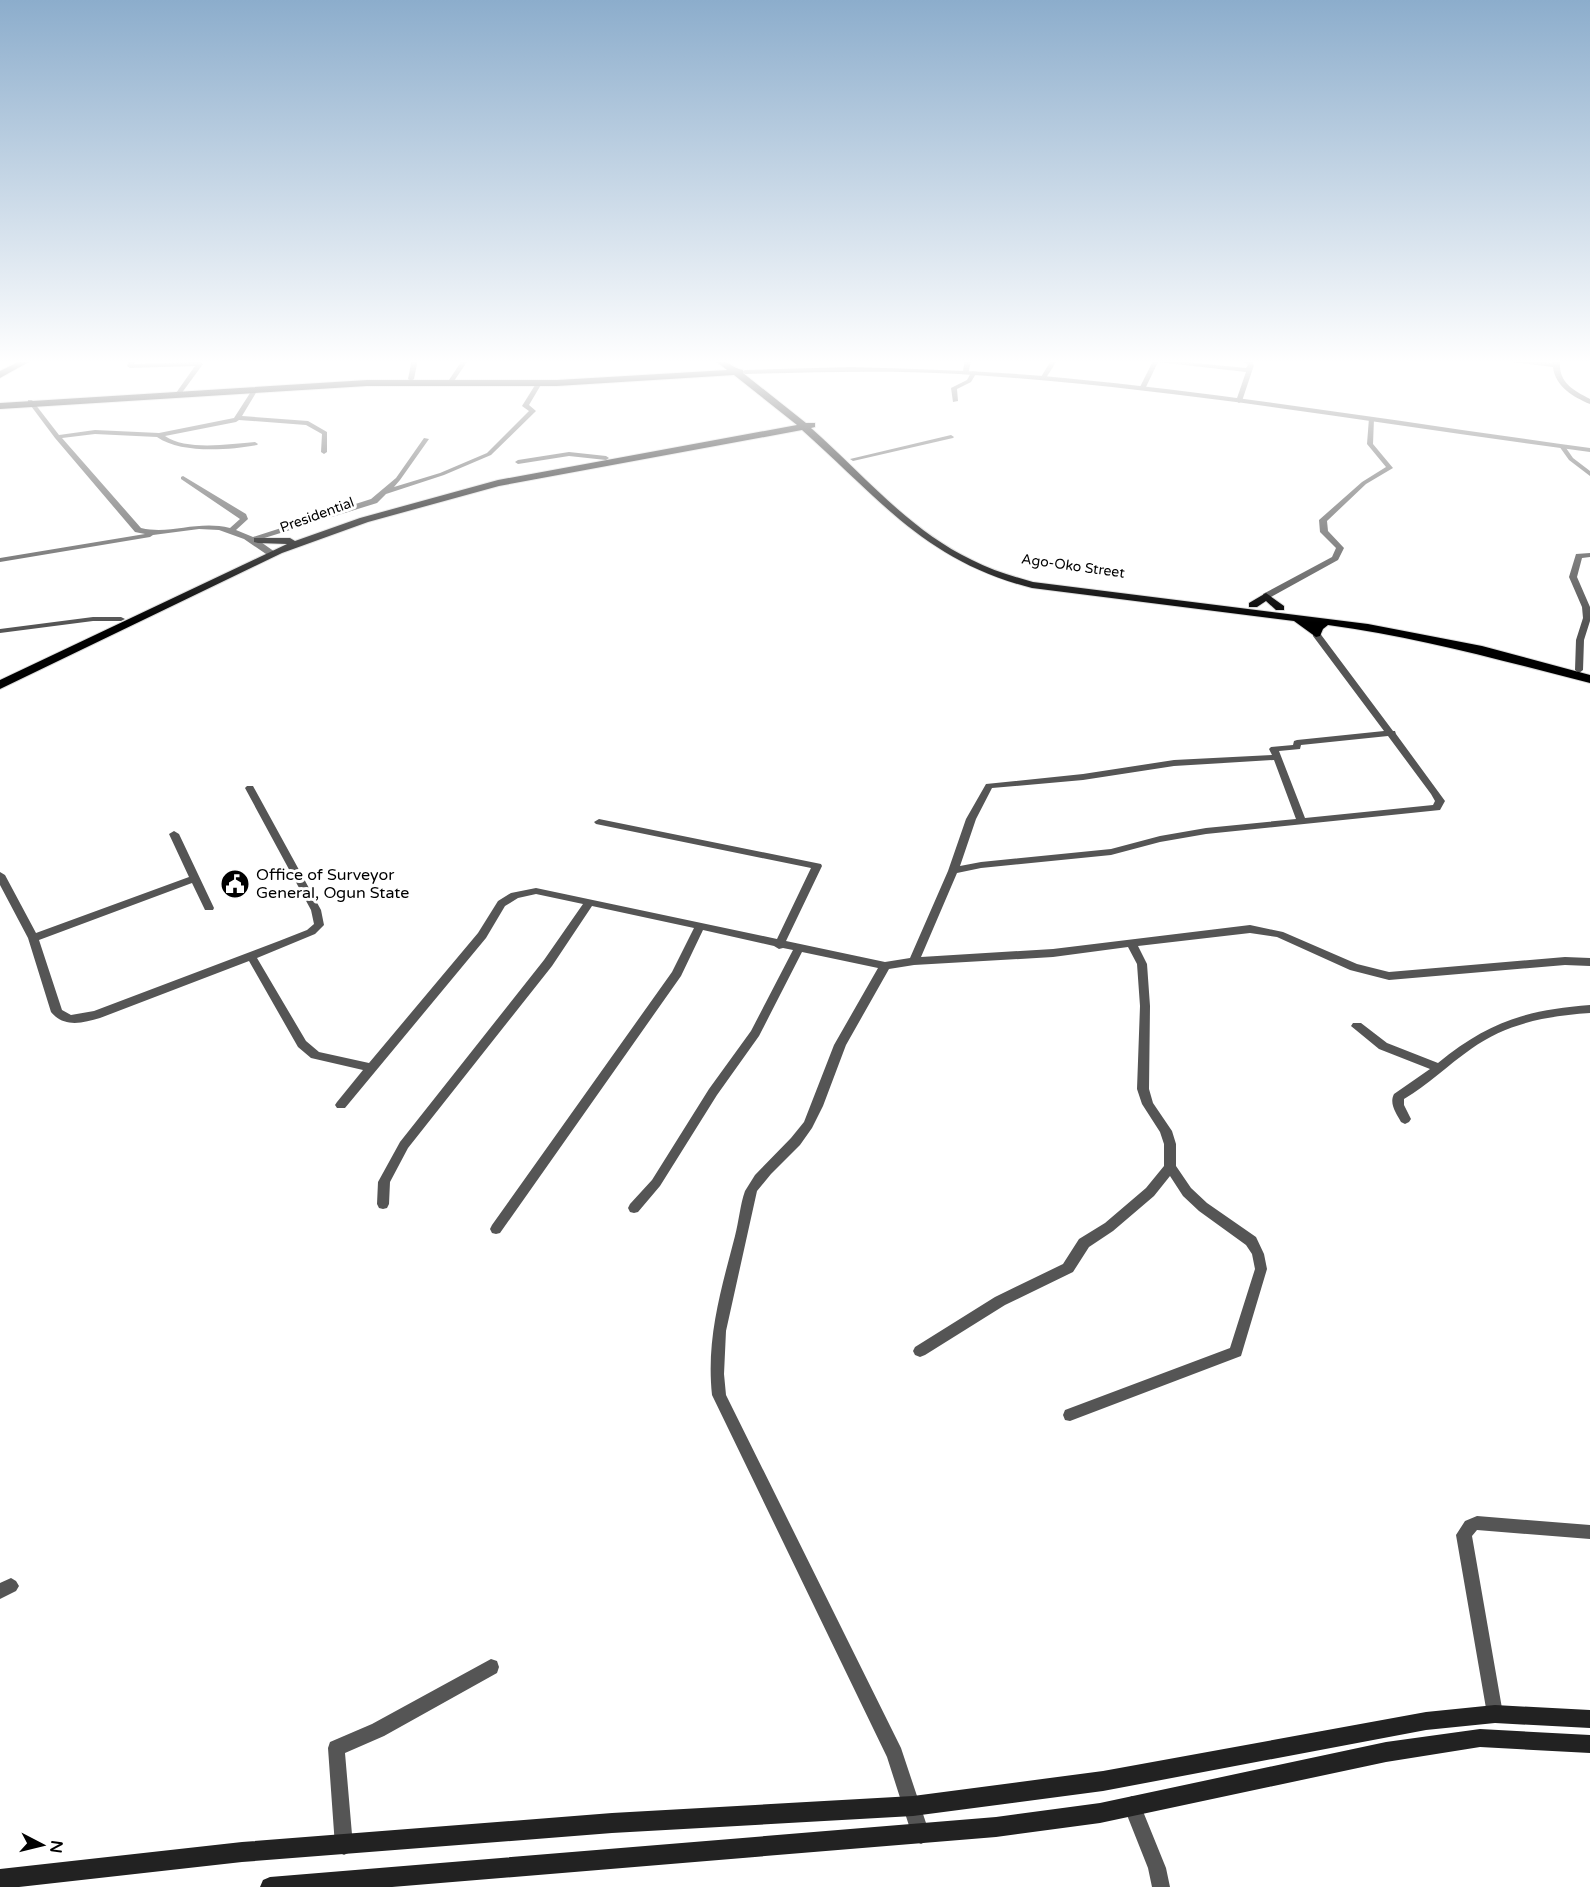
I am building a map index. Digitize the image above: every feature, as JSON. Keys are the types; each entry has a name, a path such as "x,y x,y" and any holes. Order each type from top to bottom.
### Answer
{"main road":[{"name":"Presidential","path":"0,678 249,559 273,551 290,541 354,518 453,488 674,447"},
{"path":"0,685 273,551 364,520 463,491 686,447"},
{"path":"827,447 932,543 985,572 1032,585 1328,621 1344,619 1466,639 1585,671"},
{"name":"Ago-Oko Street","path":"837,447 946,541 1003,570 1031,577 1280,608 1344,619"},
{"path":"249,559 255,549 255,540 290,541"},
{"path":"1253,605 1266,596 1280,608"},
{"path":"1296,617 1316,634"},
{"path":"1316,634 1317,627 1328,621"},
{"path":"1368,623 1590,679"},
{"path":"0,1879 242,1852 344,1846 612,1823 913,1806 1069,1786 1380,1728 1495,1714 1590,1719"},
{"path":"270,1887 921,1834 1064,1819 1386,1752 1480,1738 1590,1744"}],"street":[{"path":"68,447 130,524 145,532 165,532"},
{"path":"69,447 140,527 159,530 208,523 234,528 273,551"},
{"path":"324,447 324,452"},
{"path":"0,560 199,527 221,527 255,540 374,501 398,479 420,447"},
{"path":"381,493 442,474 489,454 496,447"},
{"path":"853,459 906,447"},
{"path":"1266,596 1303,578 1337,556 1340,548 1324,532 1323,520 1364,483 1390,468 1373,447"},
{"path":"1563,447 1571,459 1590,474"},
{"path":"1570,447 1586,449"},
{"path":"518,462 569,454 606,458"},
{"path":"183,478 243,516 234,528"},
{"path":"1585,671 1580,640 1587,618 1586,607 1573,577 1579,556 1590,555"},
{"path":"0,631 93,619 121,619"},
{"path":"953,871 981,865 1111,852 1160,839 1206,831 1440,806 1440,801 1392,733 1316,634"},
{"path":"1301,821 1274,749 1297,747 1297,743 1392,733"},
{"path":"914,961 953,871 971,819 989,786 1083,777 1174,763 1276,757"},
{"path":"0,875 33,938 57,1012 65,1019 96,1015 311,932 319,925 316,910 250,788"},
{"path":"599,822 817,866 779,945"},
{"path":"174,834 208,908"},
{"path":"33,938 194,879"},
{"path":"341,1105 482,935 498,905 508,896 536,891 885,966 914,961 972,959 1132,944 1250,929 1279,934 1354,967 1389,976 1590,962"},
{"path":"384,1204 384,1182 404,1145 548,963 589,903"},
{"path":"496,1229 677,973 700,927"},
{"path":"1070,1415 1236,1352 1261,1269 1258,1254 1251,1240 1203,1207 1187,1192 1170,1167 1168,1138 1148,1104 1143,1089 1145,1006 1142,964 1132,944"},
{"path":"634,1208 656,1183 700,1112 755,1033 799,948"},
{"path":"251,956 302,1044 315,1055 371,1068"},
{"path":"885,966 839,1046 827,1086 807,1126 781,1159 755,1185 748,1198 744,1225 722,1312 714,1369 719,1395 895,1754 921,1834"},
{"path":"1405,1119 1398,1105 1398,1097 1476,1040 1524,1017 1542,1012 1590,1009"},
{"path":"1357,1026 1383,1046 1439,1068"},
{"path":"920,1351 1000,1301 1068,1268 1084,1243 1109,1227 1150,1192 1170,1167"},
{"path":"1495,1714 1464,1535 1470,1526 1477,1523 1590,1532"},
{"path":"344,1846 336,1748 378,1730 490,1667"},
{"path":"1132,1805 1157,1868 1161,1887"}],"place":[{"name":"Office of Surveyor General, Ogun State","path":"235,884"}]}
